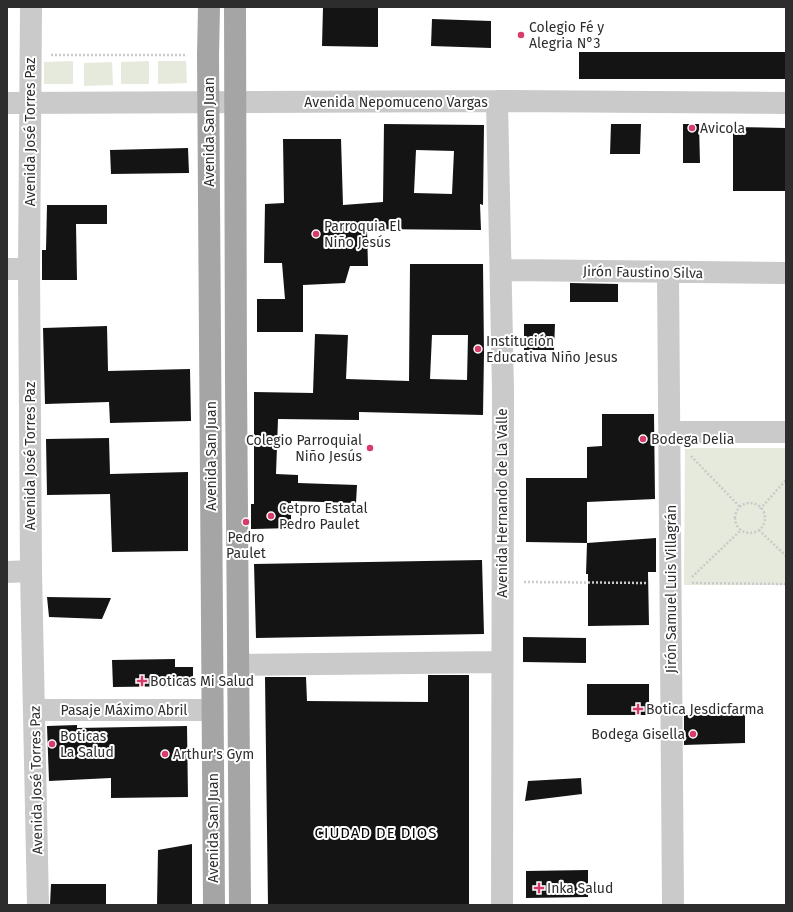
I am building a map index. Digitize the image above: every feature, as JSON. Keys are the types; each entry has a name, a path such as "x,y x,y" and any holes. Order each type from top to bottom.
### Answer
{"main road":[{"name":"Avenida San Juan","path":"209,7 208,55 214,905"},
{"name":"Avenida San Juan","path":"235,7 240,905"}],"street":[{"name":"Avenida José Torres Paz","path":"30,7 31,103 29,269 31,571 38,905"},
{"name":"Avenida Nepomuceno Vargas","path":"7,103 497,101 786,103"},
{"name":"Avenida Hernando de La Valle","path":"497,101 502,390 502,905"},
{"path":"7,269 29,269"},
{"name":"Jirón Faustino Silva","path":"501,270 668,273 786,273"},
{"name":"Jirón Samuel Luis Villagrán","path":"668,273 673,905"},
{"path":"670,432 786,432"},
{"path":"7,572 31,571"},
{"path":"238,665 502,662"},
{"name":"Pasaje Máximo Abril","path":"35,710 212,710"}],"path":[{"path":"31,55 208,55"},
{"path":"670,432 740,507"},
{"path":"760,509 786,480"},
{"path":"746,504 752,504 760,509 764,518 759,530 753,533 747,533 741,530 735,519 736,512 740,507 746,504"},
{"path":"741,530 686,583 786,584"},
{"path":"759,530 786,556"},
{"path":"501,582 670,583"}],"shaded area":[{"path":"73,61 73,84 44,84 44,62"},
{"path":"149,61 149,84 121,84 121,62"},
{"path":"158,61 186,61 187,83 158,84"},
{"path":"112,62 113,85 84,86 84,63"},
{"path":"685,448 786,448 786,585 684,585"}],"building":[{"path":"323,7 378,7 378,47 322,46"},
{"path":"432,19 491,21 491,48 431,46"},
{"path":"579,52 786,52 786,79 579,79"},
{"path":"384,124 484,125 483,205 480,204 481,230 367,229 368,266 350,266 345,283 303,285 303,332 257,332 257,299 285,299 282,263 264,263 265,204 284,203 283,139 341,139 343,205 383,202","holes":["416,150 454,151 452,194 414,193"]},
{"path":"611,124 641,124 640,154 610,154"},
{"path":"683,124 699,124 700,163 683,163"},
{"path":"733,127 786,128 786,191 733,191"},
{"path":"188,148 189,173 111,174 110,150"},
{"path":"47,205 107,205 107,224 76,224 77,280 42,280 42,250 46,250"},
{"path":"410,264 483,264 483,415 359,412 359,420 278,419 276,474 298,475 298,483 357,485 356,503 291,501 291,528 251,529 251,504 254,504 254,392 313,393 315,334 348,335 346,379 409,381","holes":["432,335 468,335 467,380 430,379"]},
{"path":"570,283 618,284 618,302 570,302"},
{"path":"524,324 555,324 554,350 524,350"},
{"path":"107,326 108,371 190,369 191,421 110,423 109,402 45,404 43,328"},
{"path":"602,414 654,414 655,499 587,502 587,543 526,542 526,478 587,478 587,447 602,446"},
{"path":"109,438 110,474 188,472 188,551 112,552 110,494 47,495 46,439"},
{"path":"656,538 656,572 648,572 649,625 588,626 588,574 586,574 587,543"},
{"path":"482,560 484,634 256,638 254,564"},
{"path":"47,597 111,598 102,619 49,617"},
{"path":"523,637 586,638 586,663 523,662"},
{"path":"175,659 175,667 193,667 193,686 113,687 112,660"},
{"path":"428,675 469,675 469,905 268,905 265,677 306,677 307,701 428,702"},
{"path":"587,684 649,684 649,715 587,715"},
{"path":"745,714 745,743 684,745 684,715"},
{"path":"77,725 77,728 187,726 188,797 111,798 111,778 49,781 47,726"},
{"path":"581,778 582,794 525,801 528,781"},
{"path":"192,844 192,905 157,905 158,850"},
{"path":"588,870 588,897 526,898 526,871"},
{"path":"51,884 106,884 106,905 50,905"}],"place":[{"name":"Colegio Fé y Alegria N°3","path":"521,35"},
{"name":"Avicola","path":"692,128"},
{"name":"Parroquia El Niño Jesús","path":"316,234"},
{"name":"Institución Educativa Niño Jesus","path":"478,349"},
{"name":"Bodega Delia","path":"643,439"},
{"name":"Colegio Parroquial Niño Jesús","path":"370,448"},
{"name":"Cetpro Estatal Pedro Paulet","path":"271,516"},
{"name":"Pedro Paulet","path":"246,522"},
{"name":"Boticas Mi Salud","path":"142,681"},
{"name":"Botica Jesdicfarma","path":"638,709"},
{"name":"Bodega Gisella","path":"693,734"},
{"name":"Boticas La Salud","path":"52,744"},
{"name":"Arthur's Gym","path":"165,754"},
{"name":"Inka Salud","path":"539,888"}],"district":[{"name":"CIUDAD DE DIOS","path":"376,833"}]}
